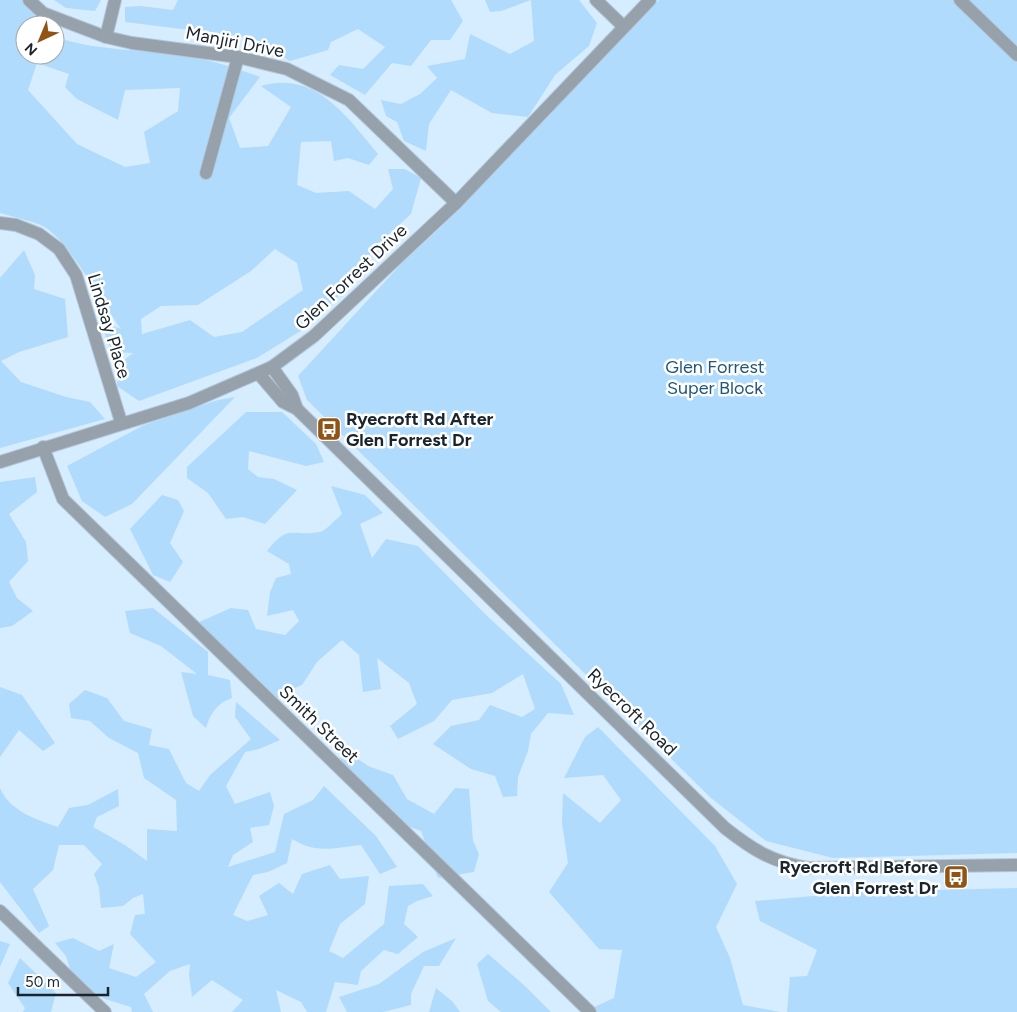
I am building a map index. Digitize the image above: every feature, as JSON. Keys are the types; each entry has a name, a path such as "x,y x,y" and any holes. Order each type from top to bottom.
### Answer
{"street":[{"name":"Manjiri Drive","path":"29,0 43,13 106,37 132,43 238,57 287,69 349,100 456,202"},
{"path":"106,37 115,0"},
{"path":"596,0 624,28"},
{"name":"Glen Forrest Drive","path":"0,462 121,422 189,403 260,374 272,367 314,336 456,202 650,0"},
{"path":"960,0 1017,55"},
{"path":"206,173 238,57"},
{"name":"Lindsay Place","path":"0,224 16,225 39,234 59,249 76,275 121,422"},
{"name":"Ryecroft Road","path":"272,367 292,395 297,409"},
{"name":"Ryecroft Road","path":"260,374 283,402 297,409 725,828 748,846 785,864 808,868 1017,865"},
{"name":"Smith Street","path":"43,447 63,499 590,1012"},
{"path":"0,910 105,1012"}],"green space":[{"path":"0,0 22,0 36,15 15,15 15,65 36,65 28,90 77,144 125,167 150,163 144,132 178,111 180,88 125,90 118,120 77,99 65,87 69,74 43,65 65,65 65,40 87,45 195,58 260,77 229,118 240,148 268,146 291,107 261,86 281,83 298,85 314,91 342,112 378,154 369,165 348,158 334,161 331,141 301,142 297,185 316,193 349,191 375,209 393,189 388,169 405,169 421,178 411,214 375,247 345,290 302,330 257,358 139,401 117,386 119,364 133,353 112,352 99,320 121,329 62,242 41,225 0,213","holes":["275,249 297,263 303,290 242,332 214,337 190,320 142,334 141,319 161,306 198,305 251,271"]},
{"path":"54,0 101,0 95,11 66,8"},
{"path":"178,0 451,0 463,21 450,40 431,40 411,66 392,63 365,95 330,75 339,65 363,69 385,47 358,29 331,42 328,50 290,61 246,37 125,22 125,7 141,6 173,10"},
{"path":"485,0 531,0 501,11 490,12"},
{"path":"531,0 579,0 597,23 589,46 555,75 528,117 492,113 451,90 429,124 426,151 404,141 397,122 386,116 381,100 401,104 420,94 437,78 427,66 465,59 470,34 510,54 534,41"},
{"name":"Glen Forrest Super Block","path":"659,0 1017,0 1017,853 833,858 766,841 711,798 307,400 298,376 402,263 440,228"},
{"path":"24,250 35,275 34,289 65,299 68,337 19,352 1,361 21,382 66,397 90,402 105,419 0,448 0,278"},
{"path":"235,397 132,504 105,517 82,501 67,466 144,425 218,400"},
{"path":"246,412 282,412 316,444 324,462 306,466 249,451 248,469 258,477 274,479 297,490 265,524 243,517 226,519 208,493 187,478 187,467"},
{"path":"35,477 37,492 9,514 26,542 28,561 9,582 17,598 33,611 12,626 0,628 0,482"},
{"path":"331,486 365,495 383,513 360,524 372,558 386,539 418,546 485,614 561,684 574,715 548,713 531,734 528,751 518,777 517,796 503,797 495,776 471,769 433,744 451,726 479,720 490,705 522,717 535,709 523,674 492,693 452,700 434,721 398,739 390,726 417,704 409,683 377,658 381,689 363,692 359,655 342,640 317,662 302,685 285,692 275,700 199,622 231,608 248,610 256,629 285,635 299,621 293,610 267,616 270,592 276,578 291,574 289,564 267,551 274,542 286,534 323,531 342,514"},
{"path":"162,495 178,500 184,511 170,543 183,562 170,582 153,575 130,529"},
{"path":"153,608 208,652 208,675 230,680 232,698 222,703 215,710 206,728 193,716 181,672 197,674 161,646 130,633 125,611"},
{"path":"0,687 22,695 55,743 43,751 19,730 0,757"},
{"path":"85,690 107,698 124,721 152,729 149,745 169,749 186,783 199,791 210,775 251,739 235,717 236,702 280,740 259,749 245,752 226,786 235,804 270,792 274,806 269,825 250,828 253,842 233,855 228,867 275,852 284,814 313,800 324,786 376,836 397,867 380,874 361,845 325,849 309,847 292,839 287,863 268,872 253,875 233,915 247,921 268,915 259,896 279,883 293,894 302,874 330,865 340,879 369,876 365,904 340,924 329,951 343,958 384,924 389,886 423,884 433,896 408,906 404,924 418,937 398,954 384,950 361,971 358,985 335,982 326,1012 307,1012 301,1002 276,990 281,1012 232,1012 243,1000 212,980 192,997 189,975 190,964 170,971 144,994 153,1012 132,1012 131,1007 105,999 74,981 66,956 55,943 73,938 99,951 114,944 109,968 136,977 156,962 130,934 135,915 145,914 143,894 133,898 123,906 101,908 99,888 94,874 102,864 84,845 59,845 53,870 33,889 49,926 39,933 0,882 0,788 10,803 24,813 58,827 69,808 88,805 118,789 119,806 97,817 93,827 125,845 147,861 147,829 177,831 176,800 144,778 138,753 109,738 90,721 71,718 69,704"},
{"path":"598,727 715,846 737,884 716,927 730,958 743,1005 780,1012 594,1012 592,1008 614,998 622,950 599,949 549,892 568,863 562,823 563,793 600,823 621,800 603,775 564,778 585,737"},
{"path":"341,747 368,766 393,775 407,799 434,814 455,788 469,789 473,841 479,854 474,872 438,878 421,831 380,816 340,771"},
{"path":"1017,888 1017,1012 787,1012 790,977 807,976 817,950 760,921 755,901 858,892"},
{"path":"456,938 439,966 424,966 411,994 411,1005 383,1012 347,1012 339,997 379,984 423,952"},
{"path":"0,941 10,944 0,967"},
{"path":"488,954 525,986 551,1012 501,1012 488,1001 477,964"},
{"path":"20,958 56,993 51,1012 23,1012 25,1008 8,983"},
{"path":"436,988 453,1002 460,1012 429,1012"}],"place":[{"name":"Ryecroft Rd After Glen Forrest Dr","path":"329,429"},
{"name":"Ryecroft Rd Before Glen Forrest Dr","path":"956,877"}]}
